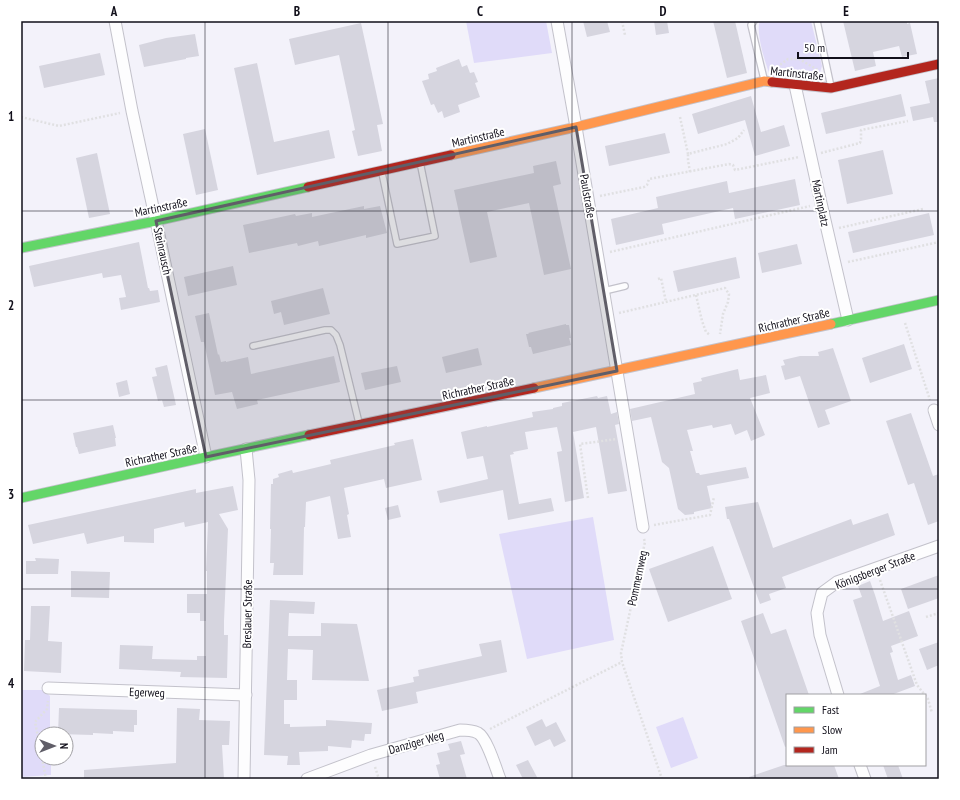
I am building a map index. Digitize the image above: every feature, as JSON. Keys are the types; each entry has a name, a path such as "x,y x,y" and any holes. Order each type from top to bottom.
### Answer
{"street":[{"name":"Steinrausch","path":"115,21 132,111 206,457"},
{"name":"Paulstraße","path":"557,21 617,371"},
{"name":"Martinstraße","path":"21,248 156,221 576,127 677,103 764,79 795,86 831,88 939,64"},
{"name":"Martinplatz","path":"795,86 848,320"},
{"name":"Richrather Straße","path":"21,498 206,457 617,371 720,345 848,320 939,300"},
{"path":"617,371 643,526"},
{"path":"934,410 939,426"},
{"name":"Breslauer Straße","path":"244,779 249,480 246,449"},
{"name":"Königsberger Straße","path":"838,694 820,635 817,613 822,593 837,582 939,546"},
{"name":"Egerweg","path":"48,688 246,695"},
{"name":"Danziger Weg","path":"307,779 371,755 448,733 460,730 470,730 480,734"},
{"path":"480,734 490,752 500,779"},
{"path":"860,766 865,779"}],"lane":[{"path":"754,21 751,25 764,79"},
{"path":"817,21 831,88"},
{"path":"381,171 397,244 427,238 435,236 420,162"},
{"path":"604,291 625,286"},
{"path":"253,346 324,330 331,330 336,335 340,345 359,425"}],"path":[{"path":"622,21 625,35"},
{"path":"764,79 788,59 799,59 829,76"},
{"path":"677,103 688,154 690,172"},
{"path":"21,117 59,126 132,111"},
{"path":"588,199 644,187 649,179 729,164 733,165 735,170 798,157 811,156 860,143 860,130 908,121"},
{"path":"688,154 727,144 738,138 744,130"},
{"path":"598,255 821,203"},
{"path":"827,231 923,209"},
{"path":"835,264 939,242"},
{"path":"658,278 661,278 666,302"},
{"path":"608,315 725,288 729,294 728,302 723,314 720,345"},
{"path":"696,295 706,332 720,345"},
{"path":"907,326 934,410"},
{"path":"588,498 580,444 629,437"},
{"path":"643,526 710,515 714,497"},
{"name":"Pommernweg","path":"643,526 645,542 621,653 622,662 662,779"},
{"path":"876,568 917,685 924,694"},
{"path":"926,617 939,613"},
{"path":"480,734 622,662"},
{"path":"36,726 35,722 47,709 48,688"},
{"path":"926,696 932,713"},
{"path":"44,766 46,779"}],"highlighted area":[{"path":"576,127 617,371 206,457 156,221"}],"shaded area":[{"path":"466,21 546,21 552,53 474,63"},
{"path":"760,21 811,21 822,66 818,75 815,77 803,78 771,77 766,65 760,40"},
{"path":"593,517 614,640 527,659 499,534"},
{"path":"21,690 43,690 50,696 50,726 34,726 34,766 51,766 51,775 21,777"},
{"path":"683,717 698,758 671,768 656,727"}],"building":[{"path":"583,21 607,21 610,32 587,37"},
{"path":"654,21 667,21 669,33 656,35"},
{"path":"713,21 735,21 747,73 727,78"},
{"path":"843,21 907,21 907,24 910,23 917,54 902,57 899,46 873,52 876,66 855,71"},
{"path":"361,23 383,124 377,125 382,151 358,156 352,131 355,130 339,55 295,65 289,39"},
{"path":"195,34 199,56 144,67 139,45 166,38"},
{"path":"100,53 105,75 44,88 39,66"},
{"path":"459,59 462,67 467,65 470,73 474,72 478,82 475,83 480,97 458,105 460,112 444,118 442,111 438,113 434,104 431,105 422,81 429,79 428,74 437,71 436,68"},
{"path":"257,63 274,142 329,130 335,158 257,175 234,68"},
{"path":"939,78 939,122 934,122 933,117 913,121 910,107 930,103 925,81"},
{"path":"901,94 906,116 826,134 821,113"},
{"path":"751,96 761,132 784,125 790,146 755,156 745,120 698,134 692,114"},
{"path":"205,129 218,190 196,195 183,134"},
{"path":"665,133 670,153 609,166 605,146"},
{"path":"883,150 893,194 847,204 838,160"},
{"path":"97,153 110,214 89,218 76,158"},
{"path":"556,161 561,184 553,186 571,269 544,275 529,203 487,212 497,257 470,263 454,190 534,173 533,166"},
{"path":"795,179 800,205 735,219 733,208 662,224 664,234 616,245 611,219 658,208 656,197 727,181 729,193"},
{"path":"364,206 364,209 380,206 387,233 366,238 366,235 319,246 318,241 298,246 297,243 249,253 243,225 295,214 296,216 312,213 312,217"},
{"path":"929,213 934,235 853,253 848,232"},
{"path":"139,242 148,288 150,291 158,290 160,302 121,310 119,298 126,297 121,275 103,278 102,273 34,287 29,266"},
{"path":"797,244 802,264 762,273 758,253"},
{"path":"736,257 740,278 678,292 673,271"},
{"path":"233,266 237,285 188,296 184,277"},
{"path":"323,288 330,314 284,325 281,312 274,314 271,301"},
{"path":"209,313 218,355 219,354 221,362 248,357 251,374 334,356 340,382 257,400 258,404 237,409 232,392 215,395 204,342 201,342 195,316"},
{"path":"566,324 569,325 571,338 569,338 571,345 533,354 531,347 529,347 526,334"},
{"path":"904,344 912,369 870,383 862,358"},
{"path":"478,348 482,365 446,373 442,357"},
{"path":"833,348 851,401 825,410 830,424 818,428 800,376 785,380 781,366 785,365 783,360 800,356 819,356 818,352"},
{"path":"167,365 176,405 164,407 162,400 158,401 152,377 157,376 155,368"},
{"path":"397,366 401,382 365,390 361,373"},
{"path":"738,369 740,380 766,375 770,393 750,398 765,435 751,441 747,430 735,435 731,424 713,428 712,425 687,430 693,451 690,451 696,473 699,473 700,475 746,467 749,478 707,486 712,508 694,512 694,514 685,515 678,509 669,468 662,462 651,417 632,421 630,409 695,394 693,383 702,381 701,378"},
{"path":"127,380 130,394 119,397 116,383"},
{"path":"597,396 598,398 607,396 611,414 617,412 619,424 615,425 627,491 608,494 596,427 573,432 584,498 565,502 557,452 562,451 557,427 525,432 528,449 513,452 514,454 510,455 519,504 551,498 554,511 508,520 503,490 440,503 437,491 488,479 483,456 467,459 461,432 533,417 532,412 553,409 562,406 562,403"},
{"path":"911,413 933,476 939,474 939,521 928,525 914,483 908,485 886,421"},
{"path":"113,425 116,446 79,454 73,433"},
{"path":"413,439 422,480 386,488 384,479 344,488 349,514 347,515 351,537 338,539 330,496 306,502 303,575 273,575 274,563 270,563 271,484 273,484 273,479 279,477 278,474 292,470 293,473 331,464 330,460 395,445 394,443"},
{"path":"233,486 238,510 219,514 228,529 224,621 224,635 228,635 227,678 180,677 181,672 119,669 120,645 153,646 152,659 197,660 197,656 206,656 206,621 200,621 200,613 187,613 187,594 207,594 206,571 208,522 185,527 184,522 154,529 154,543 124,542 124,536 87,544 84,533 33,544 28,525 196,489 196,493"},
{"path":"758,502 773,548 851,519 853,525 888,513 895,535 782,577 786,588 769,594 771,600 760,604 729,519 727,519 725,507"},
{"path":"398,505 401,517 388,520 385,508"},
{"path":"713,546 732,599 668,622 649,569"},
{"path":"35,558 59,559 58,574 26,574 26,561 36,561"},
{"path":"71,571 110,572 109,598 71,597"},
{"path":"939,575 939,598 908,609 901,589"},
{"path":"870,581 883,621 909,611 918,636 891,646 893,652 890,653 898,680 911,675 915,686 894,694 860,694 880,686 853,600 862,597 858,586"},
{"path":"270,600 315,602 314,614 289,613 288,636 321,636 321,623 357,624 369,681 312,680 313,650 288,649 287,680 297,680 297,700 284,700 284,724 290,724 290,727 326,726 326,720 372,723 371,734 365,734 364,741 352,740 351,748 328,746 328,751 299,752 300,765 287,765 288,756 264,755"},
{"path":"31,606 50,606 48,641 62,642 61,673 24,671 25,640 30,640"},
{"path":"763,613 771,634 786,629 809,694 786,694 785,747 741,621"},
{"path":"501,640 507,672 416,692 418,703 382,711 377,690 414,682 413,677 419,676 418,670 482,656 479,644"},
{"path":"939,642 939,665 927,670 919,649"},
{"path":"59,708 137,710 137,725 134,725 134,732 113,731 113,734 93,733 93,735 74,734 74,726 58,726"},
{"path":"177,708 200,709 199,720 230,721 229,745 222,745 224,779 84,779 84,770 176,763"},
{"path":"542,719 546,727 556,722 566,741 554,747 550,739 535,746 526,727"},
{"path":"461,741 465,754 460,755 467,779 440,779 436,765 440,764 437,753 450,750 448,744"},
{"path":"528,760 538,779 523,779 516,765"},
{"path":"784,765 834,766 839,779 749,779 749,777"},
{"path":"883,766 898,766 903,779 888,779"}],"traffic: fast":[{"path":"21,248 156,221 308,187"},
{"path":"831,324 939,300"},
{"path":"21,498 309,435"}],"traffic: slow":[{"path":"451,155 576,127 764,81 772,82"},
{"path":"534,388 831,324"}],"traffic: jam":[{"path":"772,82 831,88 939,64"},
{"path":"308,187 451,155"},
{"path":"309,435 534,388"}]}
